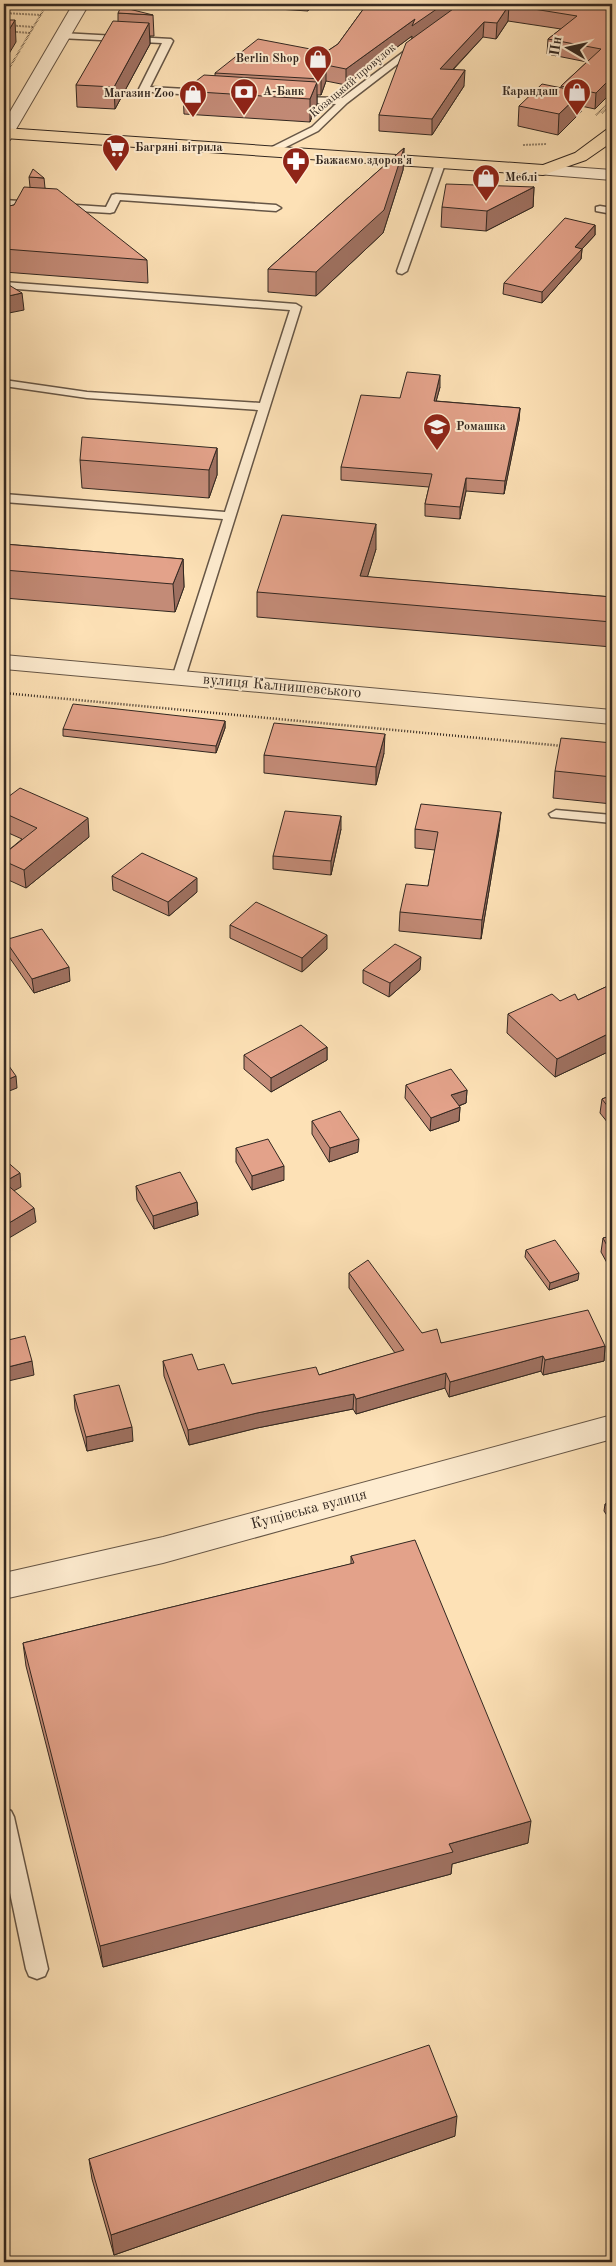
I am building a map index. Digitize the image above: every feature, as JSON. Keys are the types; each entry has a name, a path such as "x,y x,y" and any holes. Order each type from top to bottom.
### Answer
{"highway":[{"path":"4,134 543,170 564,165 580,158 599,146 612,133"}],"street":[{"path":"4,134 81,4"},
{"path":"543,170 612,175"},
{"name":"вулиця Калнишевського","path":"4,662 612,717"},
{"name":"Кущівська вулиця","path":"4,1586 163,1550 612,1427"}],"lane":[{"path":"62,36 168,41 145,89 216,94"},
{"name":"Козацький провулок","path":"269,152 315,129 344,101 389,64 430,36"},
{"path":"285,98 344,101"},
{"path":"402,271 438,185 440,164"},
{"path":"4,203 110,210 116,197 276,208"},
{"path":"600,209 612,211"},
{"path":"4,285 296,307 179,678"},
{"path":"4,383 87,394 264,407"},
{"path":"4,498 230,516"},
{"path":"556,814 612,819"},
{"path":"4,1817 37,1969"}],"path":[{"path":"4,76 47,4 38,4"},
{"path":"4,5 45,8"},
{"path":"4,12 40,15"},
{"path":"4,25 34,27"},
{"path":"4,31 30,32"},
{"path":"598,117 612,104"},
{"path":"516,146 546,146 553,144"},
{"path":"4,693 564,746"}],"building":[{"path":"367,4 444,4 412,26 415,19 346,69 326,65 321,79 215,73 258,39 326,52 338,44"},
{"path":"460,4 612,4 612,77 596,93 561,86 601,49 548,39 577,16 509,5 497,23 484,22 440,69 465,70 432,119 379,115 406,43"},
{"path":"121,7 153,15 118,13"},
{"path":"4,20 15,20 4,38"},
{"path":"113,21 149,23 114,87 76,85"},
{"path":"204,75 317,82 310,99 183,91"},
{"path":"542,84 582,92 559,114 519,106"},
{"path":"404,148 384,210 316,272 268,269"},
{"path":"33,169 44,178 29,177"},
{"path":"446,184 534,187 487,211 442,207"},
{"path":"24,187 57,189 147,260 4,249 4,237 8,229 4,227 4,207 14,205"},
{"path":"565,218 595,225 575,247 582,249 542,292 504,283"},
{"path":"4,282 22,293 4,297"},
{"path":"407,372 440,375 434,401 520,408 505,481 466,478 460,507 425,504 432,474 341,467 361,395 400,398"},
{"path":"82,437 217,448 209,470 80,460"},
{"path":"282,515 376,524 360,576 612,597 612,622 257,592"},
{"path":"4,544 183,559 173,584 4,570"},
{"path":"73,704 225,721 216,746 63,729"},
{"path":"274,723 385,734 376,767 264,755"},
{"path":"561,738 612,743 612,777 555,771"},
{"path":"20,788 88,818 24,870 4,861 4,854 37,828 4,813 4,800"},
{"path":"421,804 501,812 482,920 400,912 406,884 428,886 438,832 415,829"},
{"path":"285,811 341,816 331,861 273,856"},
{"path":"142,853 197,878 168,902 112,876"},
{"path":"256,902 327,935 302,958 230,925"},
{"path":"42,929 69,967 32,979 5,940"},
{"path":"395,944 421,957 390,983 363,970"},
{"path":"612,984 612,1032 557,1059 508,1014 552,994 560,1001 575,994 578,1000"},
{"path":"301,1025 327,1047 271,1078 244,1055"},
{"path":"4,1059 16,1076 4,1081"},
{"path":"451,1069 467,1090 451,1095 460,1107 431,1118 406,1085"},
{"path":"612,1095 612,1112 602,1099"},
{"path":"340,1111 359,1139 330,1148 312,1121"},
{"path":"268,1139 284,1166 252,1176 236,1148"},
{"path":"4,1159 20,1173 4,1182"},
{"path":"180,1172 197,1202 153,1216 136,1186"},
{"path":"4,1182 34,1208 4,1226"},
{"path":"612,1236 612,1255 603,1238"},
{"path":"555,1240 579,1273 550,1283 526,1250"},
{"path":"368,1260 422,1333 437,1329 441,1343 588,1310 605,1346 545,1360 543,1356 450,1382 446,1373 356,1399 354,1394 257,1413 188,1430 163,1361 192,1354 198,1370 224,1364 232,1384 316,1367 319,1375 404,1350 349,1273"},
{"path":"25,1336 32,1361 4,1368 4,1341"},
{"path":"119,1385 132,1427 86,1437 74,1395"},
{"path":"612,1502 612,1515 605,1504"},
{"path":"415,1540 531,1821 449,1844 453,1852 100,1946 23,1643 354,1563 351,1556"},
{"path":"429,2045 457,2116 111,2235 89,2159"}],"place":[{"name":"Berlin Shop","path":"318,83"},
{"name":"А-Банк","path":"244,116"},
{"name":"Карандаш","path":"577,116"},
{"name":"Магазин Zoo","path":"193,118"},
{"name":"Багряні вітрила","path":"116,172"},
{"name":"Бажаємо здоров'я","path":"296,185"},
{"name":"Меблі","path":"486,202"},
{"name":"Ромашка","path":"437,451"}]}
